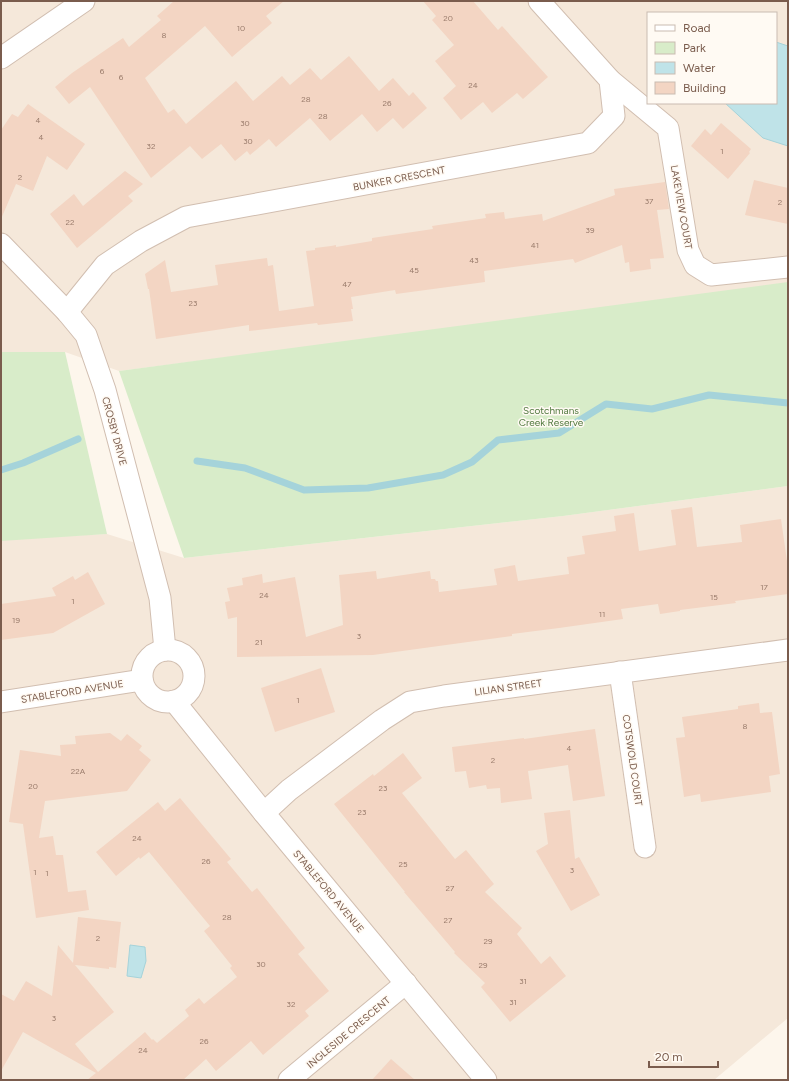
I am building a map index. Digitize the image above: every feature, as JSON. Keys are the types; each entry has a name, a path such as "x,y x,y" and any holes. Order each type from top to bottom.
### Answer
{"street":[{"path":"1,58 84,1"},
{"path":"539,1 610,80"},
{"name":"LAKEVIEW COURT","path":"610,80 668,128 688,250 695,265 711,275 788,267"},
{"name":"BUNKER CRESCENT","path":"67,312 105,265 141,241 186,218 588,143 614,116 610,80"},
{"name":"CROSBY DRIVE","path":"1,244 67,312 86,335 104,390 160,598 165,650"},
{"path":"165,650 173,650 182,654 188,660 194,674 193,683 189,691 174,701 165,702 156,699 149,694 142,680 142,671 146,662 152,656 165,650"},
{"name":"LILIAN STREET","path":"264,813 289,790 382,720 410,702 444,696 788,650"},
{"name":"COTSWOLD COURT","path":"620,672 645,847"},
{"name":"STABLEFORD AVENUE","path":"1,702 142,680"},
{"name":"STABLEFORD AVENUE","path":"174,701 264,813 486,1080"},
{"name":"INGLESIDE CRESCENT","path":"289,1080 406,983"}],"shaded area":[{"path":"1,1 788,1 788,285 119,371 65,352 1,352"},
{"path":"788,486 788,1018 714,1080 1,1080 1,539 107,534 184,558 563,516"}],"green space":[{"name":"Scotchmans Creek Reserve","path":"788,282 788,486 563,516 184,558 119,371"},
{"path":"1,352 65,352 107,534 1,541"}],"water":[{"path":"777,42 788,46 788,146 763,138 726,104 777,104"},
{"path":"130,945 145,947 146,961 141,978 127,976"}],"building":[{"path":"174,1 284,1 266,16 272,23 232,57 205,26 145,78 168,113 174,109 186,124 236,81 253,101 282,76 290,85 310,68 321,80 349,56 379,91 393,78 409,96 413,92 427,108 403,129 393,118 377,132 362,114 330,141 310,118 276,147 269,139 250,155 247,151 235,161 221,144 202,159 190,146 151,178 90,87 69,104 55,87 72,73 123,38 129,47 161,20 157,16"},
{"path":"423,1 473,1 498,30 502,26 548,77 523,99 517,93 492,113 483,102 461,120 443,98 456,86 435,61 454,45 432,20 436,16"},
{"path":"28,104 85,144 67,170 47,156 33,191 16,184 1,219 1,130 12,114 18,117"},
{"path":"721,123 751,149 749,152 750,153 728,179 691,146 705,129 711,135"},
{"path":"125,171 143,184 128,196 133,201 77,248 50,214 74,194 83,206"},
{"path":"754,180 788,188 788,224 745,215"},
{"path":"665,182 669,209 657,210 664,258 650,259 651,269 630,272 629,262 625,263 622,245 575,263 573,259 484,271 485,282 396,294 395,290 351,297 353,321 318,325 317,323 249,331 249,325 156,339 149,289 145,274 165,260 171,292 218,285 215,265 267,258 268,266 273,265 279,311 314,306 306,251 315,250 315,248 336,245 336,247 372,241 372,238 433,229 432,226 486,218 485,214 504,212 505,219 542,214 543,221 615,195 614,189"},
{"path":"692,507 697,547 742,542 740,525 781,519 788,568 788,594 735,601 736,603 660,614 658,604 621,609 623,619 373,655 237,657 237,617 228,619 225,602 230,601 227,588 243,585 242,578 262,574 263,583 295,577 306,637 343,625 339,575 376,571 377,579 430,571 431,579 438,581 439,592 497,585 494,569 515,565 518,581 569,574 567,557 585,554 582,536 616,531 614,516 634,513 639,551 676,545 671,510"},
{"path":"88,572 105,604 53,633 1,640 1,604 56,596 52,588 73,576 75,580"},
{"path":"321,668 335,712 275,732 261,688"},
{"path":"759,703 760,713 772,712 780,774 769,776 771,792 701,802 700,794 684,797 676,738 685,737 682,717 738,709 738,706"},
{"path":"595,729 605,796 573,801 568,765 528,771 532,799 501,803 500,788 487,789 486,785 469,788 466,771 455,772 452,747"},
{"path":"110,733 121,741 127,734 142,746 139,750 151,760 127,791 45,801 39,838 53,836 56,855 63,855 68,892 86,890 89,910 36,918 23,824 9,822 20,750 61,756 60,745 76,744 75,736"},
{"path":"403,753 422,778 402,793 455,859 466,850 494,884 485,892 522,928 517,934 541,964 550,956 566,976 510,1022 481,987 485,983 454,953 455,952 404,892 334,804 373,774 374,776"},
{"path":"180,798 231,859 227,862 252,892 257,888 305,948 298,954 329,991 305,1011 309,1016 263,1055 251,1041 216,1071 206,1059 183,1080 87,1080 96,1073 23,1032 1,1071 1,994 14,1001 26,981 52,996 58,945 73,963 78,917 121,922 116,968 109,967 109,969 75,965 114,1012 75,1044 98,1072 145,1032 157,1043 189,1016 185,1010 199,998 204,1004 237,977 230,968 232,966 204,931 210,926 149,852 140,859 139,857 116,876 96,852 158,802 165,811"},
{"path":"570,810 575,859 579,857 600,895 571,911 536,851 548,844 544,813"},
{"path":"391,1059 415,1080 372,1080"}],"waterway":[{"path":"197,461 245,468 304,490 368,488 443,475 472,462 498,440 559,433 606,404 652,409 709,395 788,403"},
{"path":"1,470 23,463 78,439"}]}
